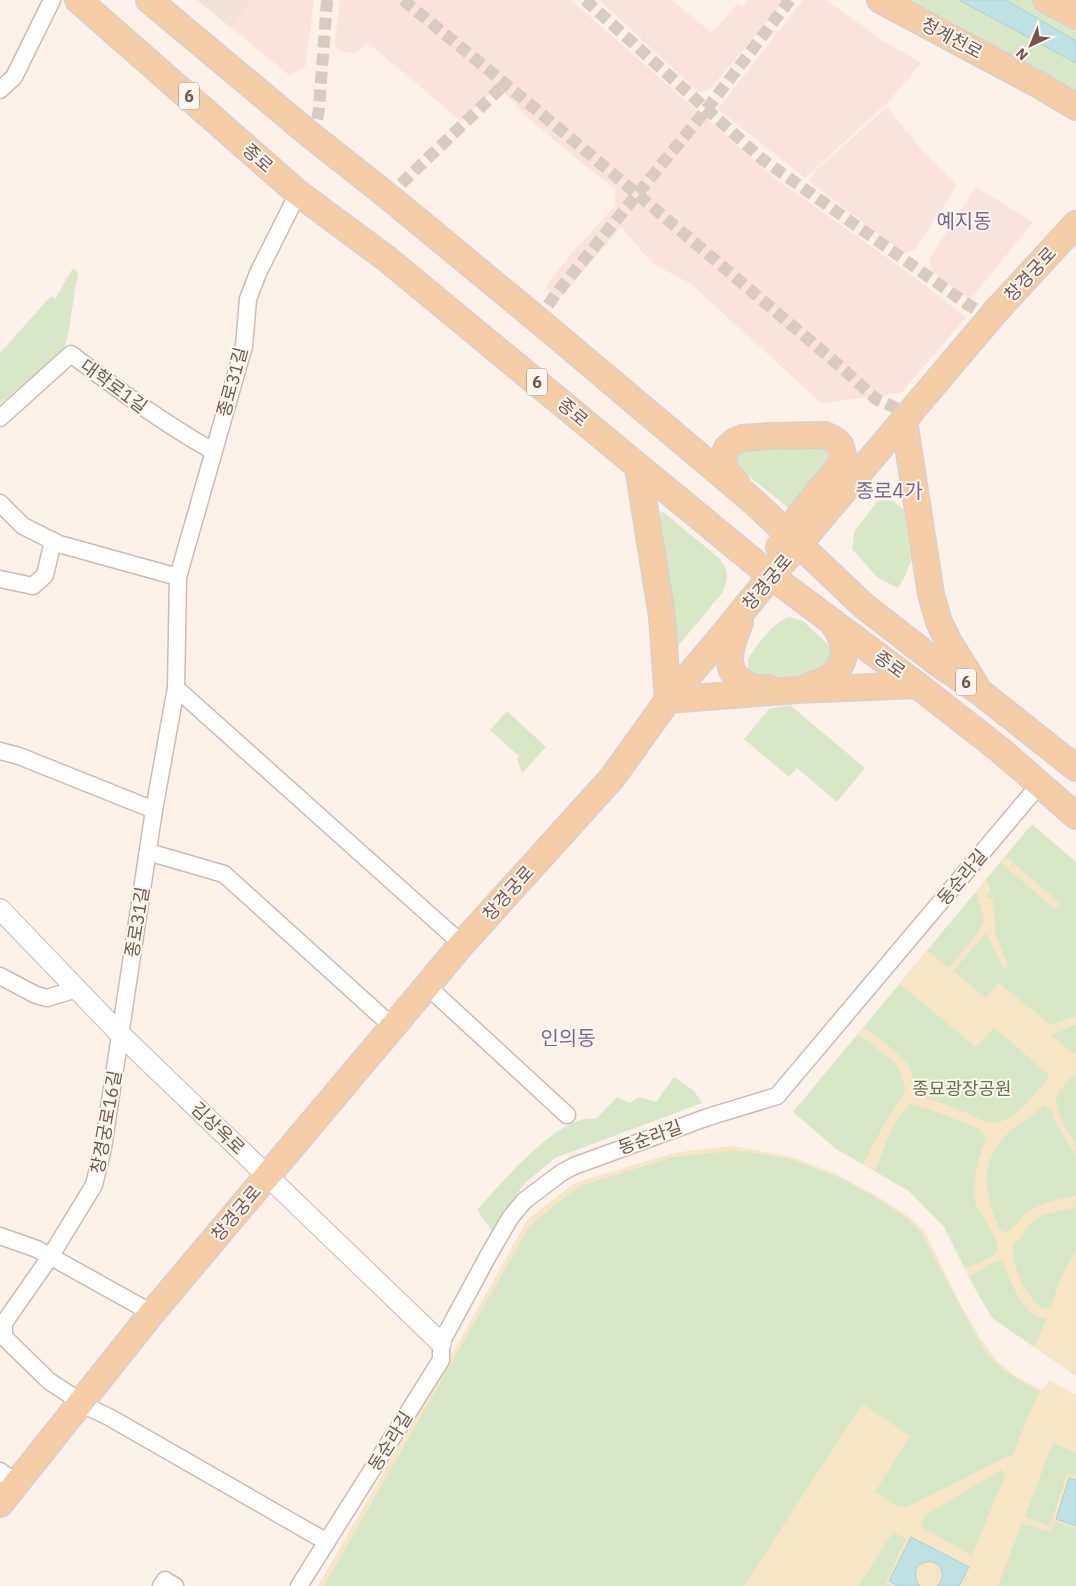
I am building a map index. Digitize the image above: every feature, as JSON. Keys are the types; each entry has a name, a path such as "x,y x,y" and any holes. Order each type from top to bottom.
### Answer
{"main road":[{"name":"종로","path":"78,0 298,193 387,259 770,576 918,684 999,749 1076,816"},
{"name":"종로","path":"150,0 308,133 538,320 754,502 864,606 936,662 980,692 1076,768"},
{"name":"청계천로","path":"880,0 1035,82 1076,107"},
{"path":"1046,0 1076,16"},
{"name":"창경궁로","path":"0,1504 8,1477 82,1402 152,1314 462,944 612,778 668,700 744,610 770,576 794,539 904,420 996,311 1076,224"},
{"path":"904,420 931,594 939,622 950,644 980,692"},
{"path":"754,502 728,474 722,461 730,444 742,438 770,436 825,435 835,440 842,450 841,465 801,513 794,539"},
{"path":"638,467 662,618 668,700 797,690 918,684"},
{"path":"744,610 735,635 730,661 734,674 742,682 761,689 814,684 830,678 838,671 843,661 844,650 842,640 832,622"}],"street":[{"path":"0,90 14,77 52,0"},
{"name":"종로31길","path":"120,1035 154,810 176,688 178,577 244,346 248,299 258,273 298,193"},
{"name":"대학로1길","path":"0,418 71,354 117,389 178,431 213,451"},
{"path":"0,503 23,526 53,541 178,577"},
{"path":"0,579 33,586 45,575 53,541"},
{"path":"176,688 462,944"},
{"path":"0,751 19,756 154,810"},
{"name":"동순라길","path":"299,1586 441,1360 441,1343 510,1218 524,1201 561,1173 574,1166 663,1132 777,1096 1039,785"},
{"path":"148,852 224,874 393,1027"},
{"path":"0,909 120,1035 139,1043 184,1085 191,1102 208,1109 249,1148 268,1176 441,1343"},
{"path":"0,976 36,996 47,998 77,989"},
{"path":"427,986 567,1114"},
{"name":"창경궁로16길","path":"50,1257 94,1185 103,1148 120,1035"},
{"path":"0,1236 37,1249 152,1314"},
{"path":"50,1257 4,1323 4,1337 49,1381 82,1402 326,1542"},
{"path":"161,1586 165,1580 175,1586"}],"shaded area":[{"path":"197,0 253,0 230,27"},
{"path":"253,0 314,0 305,67 289,75 230,27"},
{"path":"340,0 571,0 773,177 909,273 966,317 901,393 821,403 691,284 652,263 621,227 559,299 545,287 573,252 615,206 615,189 528,118 498,86 461,121 367,42 357,53 344,52 336,48"},
{"path":"599,0 672,0 712,33 737,4 742,7 748,0 785,0 710,89 698,92"},
{"path":"803,0 826,0 885,42 921,63 889,101 805,178 718,109"},
{"path":"887,107 920,148 957,185 915,250 904,253 809,181 816,170"},
{"path":"976,187 1033,222 970,300 932,271 929,259"}],"green space":[{"path":"907,0 1036,0 1076,23 1076,96"},
{"path":"73,268 78,273 67,341 62,351 0,404 0,353 51,296 55,299"},
{"path":"823,444 836,457 790,509 740,469 735,459 739,450"},
{"path":"884,500 893,501 904,510 911,560 898,588 877,577 852,549 854,532 877,502"},
{"path":"663,512 719,558 725,566 727,575 722,593 674,651 667,569 659,513"},
{"path":"789,617 803,621 835,651 823,676 772,682 755,679 748,669 748,659 771,629"},
{"path":"790,705 865,768 837,802 797,768 789,777 744,739 769,709"},
{"path":"507,711 546,747 522,773 517,759 519,756 490,730"},
{"name":"종묘광장공원","path":"1032,824 1076,862 1076,1376 992,1318 944,1227 909,1191 836,1149 793,1112"},
{"path":"674,1077 694,1091 702,1103 555,1158 524,1184 492,1231 477,1210 532,1152 565,1127 581,1120 596,1119 617,1097 630,1103 639,1097 656,1102"},
{"path":"731,1146 791,1157 833,1173 878,1197 910,1218 924,1231 958,1300 981,1340 996,1360 1015,1376 1042,1391 1076,1414 1076,1586 318,1586 448,1362 528,1219 575,1183 675,1153"}],"sand":[{"path":"1005,856 1060,903 1055,909 1000,862"},
{"path":"986,879 991,891 986,896 993,900 995,934 1008,965 1004,969 986,933 953,971 986,998 999,983 1051,1025 1076,1016 1076,1025 1051,1035 1076,1056 1076,1072 1058,1092 1056,1101 1060,1117 1076,1147 1076,1157 1054,1119 1051,1110 1043,1105 1001,1140 991,1158 987,1178 993,1215 996,1223 1004,1233 1033,1209 1051,1201 1076,1196 1076,1207 1043,1215 1030,1223 1013,1245 1013,1253 1014,1262 1021,1281 1031,1298 1044,1309 1050,1308 1061,1278 1076,1250 1076,1376 1035,1347 1047,1318 1039,1317 1024,1305 1013,1287 1002,1260 996,1261 969,1277 965,1269 988,1259 997,1250 994,1237 975,1201 976,1170 986,1136 978,1128 924,1107 911,1104 905,1109 894,1125 875,1171 863,1164 887,1119 904,1093 905,1087 900,1070 894,1062 858,1034 863,1027 904,1060 912,1074 913,1093 961,1110 989,1123 996,1123 1012,1116 1033,1097 1050,1076 994,1027 976,1047 900,984 927,951 949,968 980,930 984,919 976,891"},
{"path":"731,1146 791,1157 833,1173 878,1197 910,1218 924,1231 958,1300 981,1340 996,1360 1015,1376 1042,1391 1049,1380 1076,1395 1076,1453 1053,1442 1025,1517 1050,1526 1067,1474 1076,1476 1076,1528 1054,1521 1051,1532 1022,1523 998,1586 891,1586 886,1583 906,1539 893,1532 858,1586 744,1586 862,1404 910,1436 875,1492 894,1505 905,1508 1000,1460 1012,1457 1040,1392 1010,1374 984,1350 920,1231 908,1219 877,1198 838,1177 789,1159 732,1151 673,1157 580,1186 535,1221 528,1229 324,1586 318,1586 448,1362 528,1219 575,1183 675,1153","holes":["1001,1470 1006,1473 972,1556 923,1528 922,1520 927,1514"]}],"water":[{"path":"959,0 1006,0 1076,41 1076,63"},
{"path":"1069,1478 1076,1480 1076,1526 1056,1519"},
{"path":"911,1537 969,1567 959,1586 937,1586 940,1583 942,1572 939,1566 928,1562 918,1566 916,1571 916,1578 920,1586 898,1586 889,1581"}],"tunnel":[{"path":"314,137 319,109 327,0"},
{"path":"403,0 623,182 841,367 876,399 901,410"},
{"path":"585,0 762,159 967,304 990,318"},
{"path":"538,320 555,295 706,110 790,0"},
{"path":"389,197 506,83"}],"district":[{"name":"예지동","path":"964,220"},
{"name":"종로4가","path":"889,490"},
{"name":"인의동","path":"568,1037"}]}
